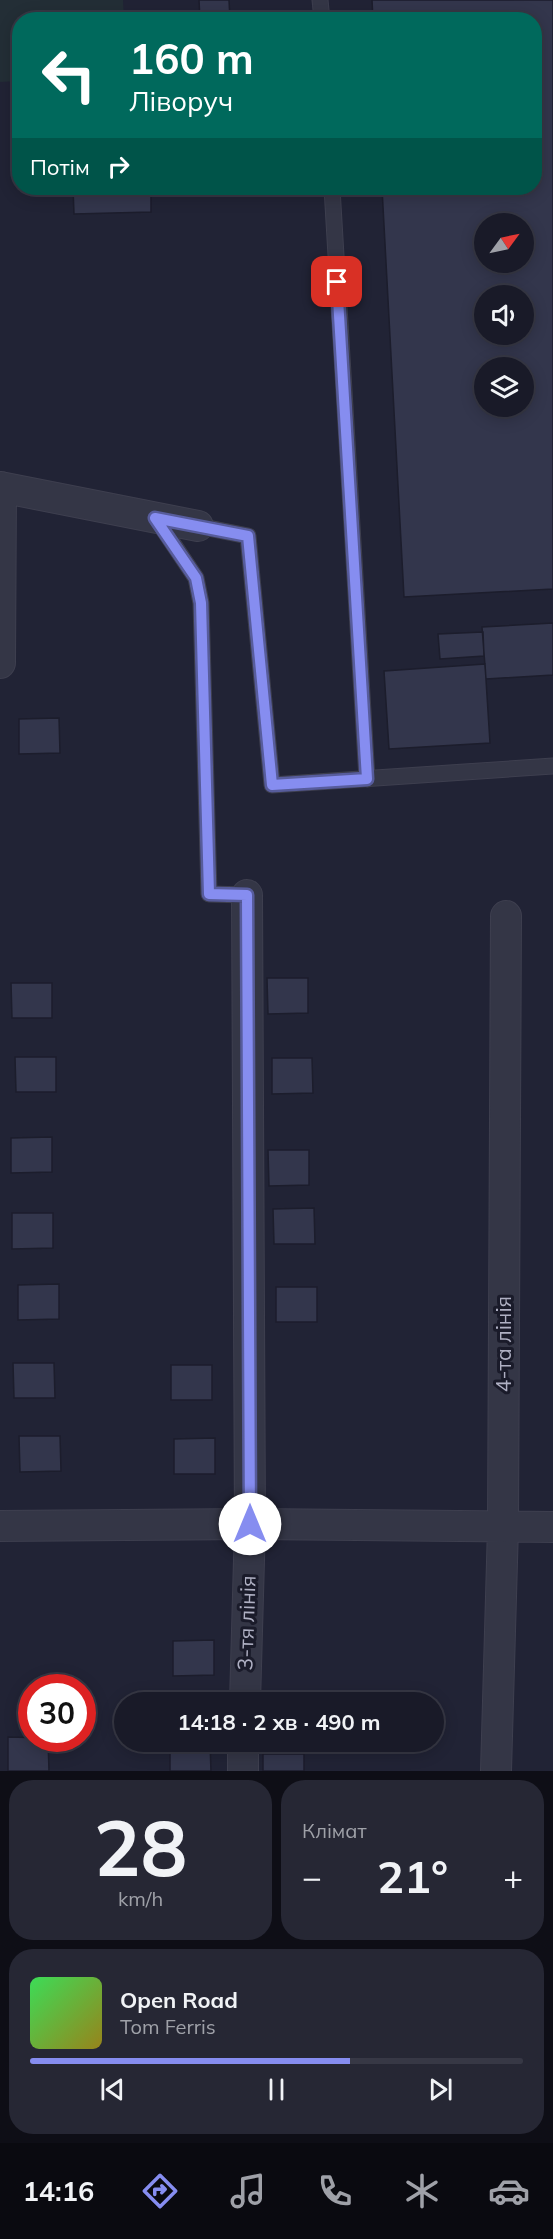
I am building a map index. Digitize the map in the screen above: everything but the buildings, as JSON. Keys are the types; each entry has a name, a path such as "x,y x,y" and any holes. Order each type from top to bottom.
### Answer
{"street":[{"path":"0,663 1,487 198,526"},
{"name":"3-тя лінія","path":"245,1692 250,1524 247,895"},
{"name":"4-та лінія","path":"496,1771 503,1527 506,916"},
{"path":"0,1526 250,1524 553,1527"},
{"path":"243,1752 243,1771"}],"lane":[{"path":"332,195 367,779"},
{"path":"155,518 196,578 201,603 209,894 247,895"},
{"path":"198,526 248,536 272,785 553,766"}],"shaded area":[{"path":"0,0 123,0 124,12 12,12 12,81 0,82"}],"route":[{"path":"250,1524 247,895 209,894 201,603 196,578 155,518 248,536 272,785 367,779 337,282"}]}
